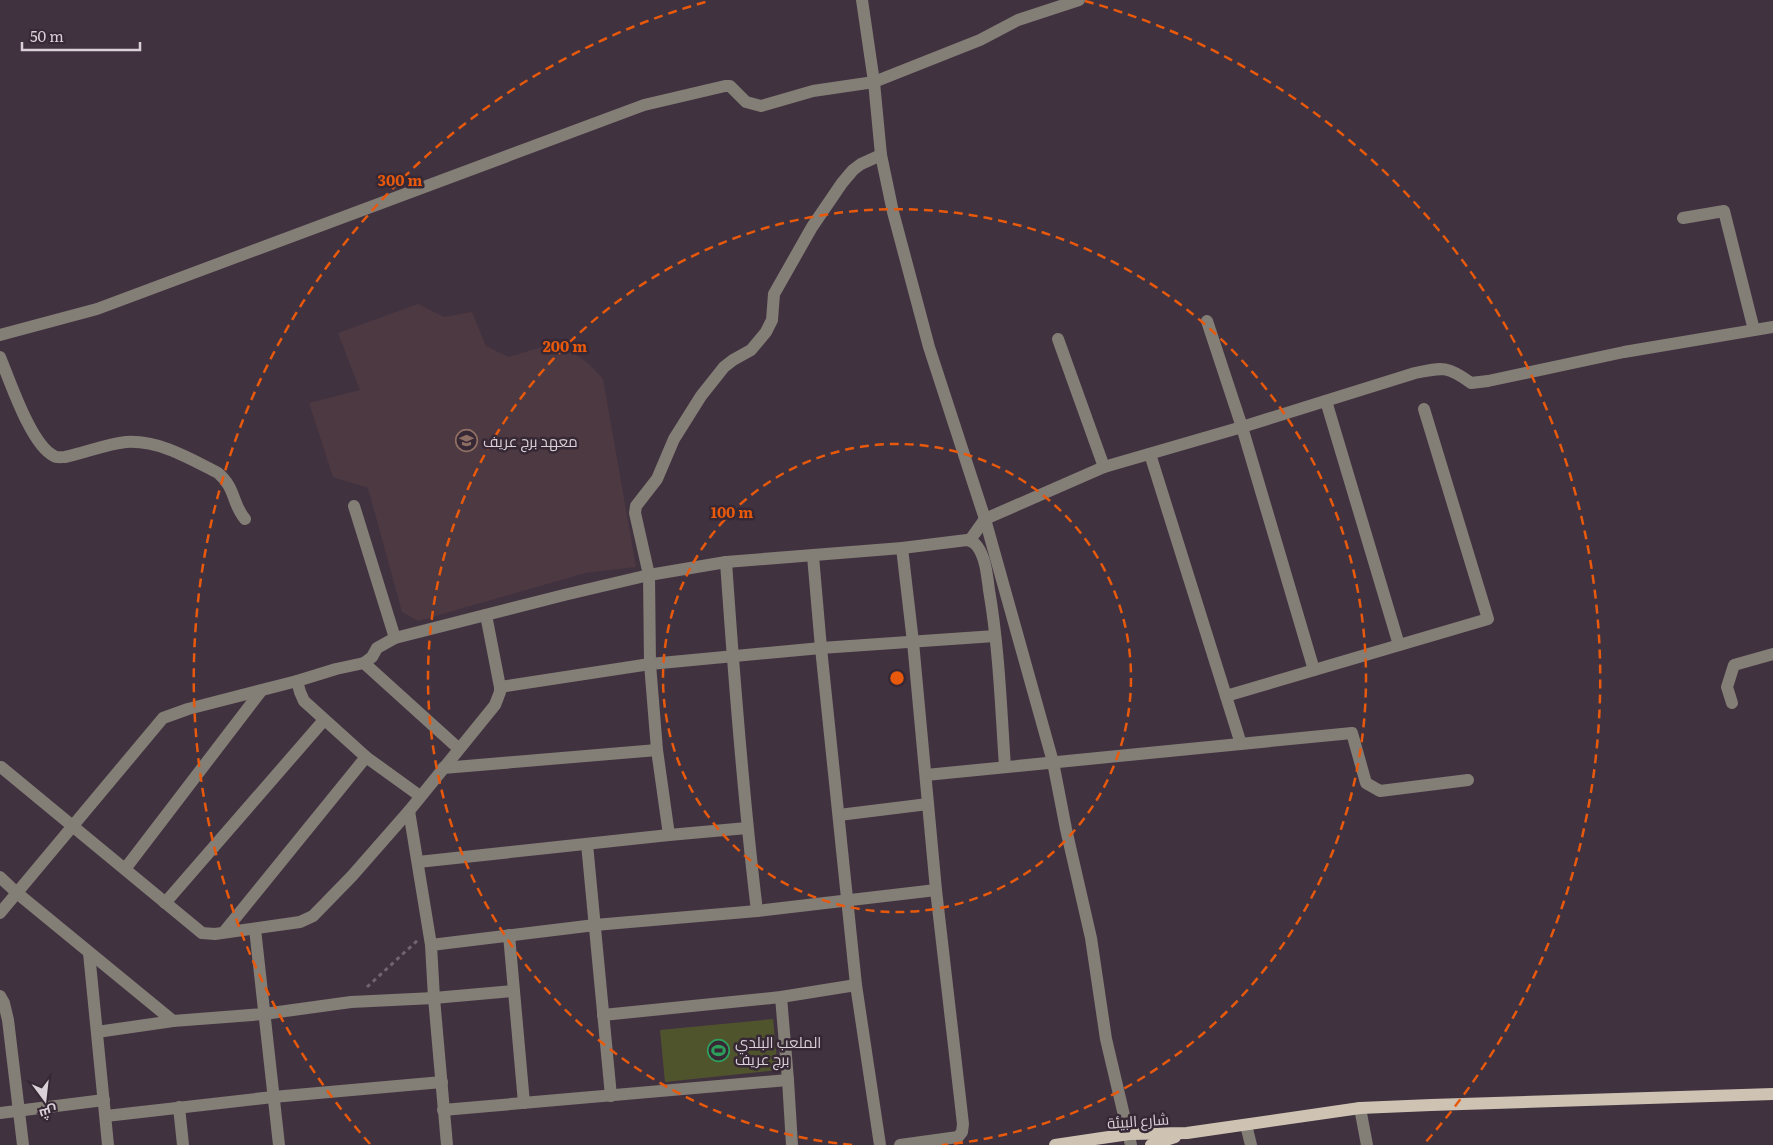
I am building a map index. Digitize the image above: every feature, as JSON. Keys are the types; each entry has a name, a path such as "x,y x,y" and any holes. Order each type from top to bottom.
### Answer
{"main road":[{"path":"1187,1133 1360,1108 1431,1104 1773,1094"},
{"name":"شارع البيئة","path":"1055,1145 1130,1140 1187,1133"},
{"name":"شارع البيئة","path":"1151,1145 1187,1133"}],"street":[{"path":"862,0 874,82 881,155 893,212 929,347 985,519 1054,762 1066,829 1091,938 1106,1039 1130,1140"},
{"path":"0,335 97,310 644,105 730,86 746,102 761,106 813,91 874,82 980,40 1018,20 1079,0"},
{"path":"669,835 657,750 650,664 649,575 635,513 636,506 657,479 674,439 716,375 733,360 751,350 766,332 772,320 774,294 812,227 842,183 861,164 881,155"},
{"path":"1683,218 1724,211 1754,330"},
{"path":"1207,321 1242,427 1314,670"},
{"path":"970,540 985,519 1104,467 1242,427 1416,373 1441,368 1461,374 1471,382 1488,381 1624,352 1773,327"},
{"path":"1058,339 1104,467"},
{"path":"0,357 34,436 45,450 55,457 65,457 128,442 153,445 177,451 218,472 230,487 241,515 246,520"},
{"path":"1326,401 1399,645"},
{"path":"1226,696 1488,619 1424,409"},
{"path":"1150,454 1241,744"},
{"path":"354,506 395,638"},
{"path":"0,913 163,718 364,663 372,657 377,648 395,638 649,575 726,562 902,548 970,540 976,544 985,567 996,636 1005,767"},
{"path":"900,1145 958,1137 962,1132 963,1124 936,890 913,642 902,548"},
{"path":"813,556 856,986 880,1145"},
{"path":"726,562 747,828 757,911"},
{"path":"1,767 202,933 255,929 300,922 314,916 352,876 409,811 458,748 490,712 498,698 500,687 486,615"},
{"path":"500,687 650,664 821,648 996,636"},
{"path":"1732,704 1728,686 1734,666 1753,658 1773,654"},
{"path":"364,663 458,748"},
{"path":"297,681 304,701 324,720 366,757 420,796"},
{"path":"125,869 261,691"},
{"path":"165,903 324,720"},
{"path":"926,775 1352,733 1366,783 1380,791 1468,780"},
{"path":"443,768 657,750"},
{"path":"224,932 366,757"},
{"path":"839,815 928,804"},
{"path":"409,811 431,944 447,1145"},
{"path":"418,862 747,828"},
{"path":"587,844 611,1096"},
{"path":"0,877 173,1021"},
{"path":"431,944 595,925 757,911 936,890"},
{"path":"255,929 279,1145"},
{"path":"509,935 524,1103"},
{"path":"89,953 108,1145"},
{"path":"603,1015 781,997 856,986"},
{"path":"98,1032 173,1021 264,1014 351,1002 434,998 514,990"},
{"path":"0,996 4,1003 8,1020 23,1145"},
{"path":"781,997 792,1145"},
{"path":"443,1110 788,1080"},
{"path":"106,1116 273,1097 442,1082"},
{"path":"0,1113 104,1100"},
{"path":"179,1107 183,1145"},
{"path":"1360,1108 1367,1145"},
{"path":"1246,1125 1251,1145"}],"path":[{"path":"351,1002 429,929"}],"shaded area":[{"name":"معهد برج عريف","path":"418,304 444,317 472,312 486,346 509,357 558,342 589,364 603,379 636,567 585,573 418,621 402,612 368,488 333,477 309,403 360,390 338,333"}],"green space":[{"name":"الملعب البلدي برج عريف","path":"773,1019 778,1070 665,1082 660,1030"}],"place":[{"name":"معهد برج عريف","path":"467,440"},
{"name":"الملعب البلدي برج عريف","path":"719,1050"}]}
